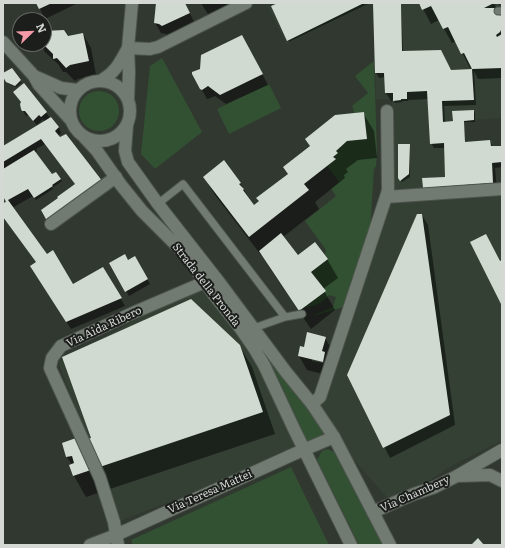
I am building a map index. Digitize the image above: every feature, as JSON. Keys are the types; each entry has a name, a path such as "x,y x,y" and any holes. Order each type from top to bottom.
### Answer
{"street":[{"path":"34,76 39,85 84,137 94,141 103,141 117,136 127,125 130,113 128,100 128,48 132,3"},
{"path":"128,48 150,49 158,47 246,3"},
{"path":"3,42 7,53 34,76 61,88 77,90"},
{"path":"102,80 113,72 118,66 128,48"},
{"path":"70,119 70,103 73,96 77,90 88,82 102,80 113,83 122,90 128,100"},
{"path":"312,404 320,397 388,190 387,111"},
{"name":"Strada della Pronda","path":"127,125 125,152 128,162 158,204 312,404 334,438 390,545"},
{"name":"Strada della Pronda","path":"84,137 97,151 142,211 184,253 241,329 264,365 351,545"},
{"path":"51,224 116,177"},
{"path":"386,197 502,189"},
{"path":"142,211 158,204"},
{"name":"Via Aida Ribero","path":"117,540 114,522 96,468 50,368 52,358 62,346 135,312 205,282"},
{"path":"304,450 334,438"},
{"name":"Via Teresa Mattei","path":"90,545 117,540 304,450"},
{"path":"456,476 502,450"},
{"path":"456,476 490,475 502,481"},
{"name":"Via Chambery","path":"373,512 414,494 435,487 456,476"}],"lane":[{"path":"158,204 182,184 284,317"},
{"name":"Strada della Pronda","path":"254,328 284,317 302,314"}],"shaded area":[{"path":"277,3 372,3 287,44 268,7"},
{"path":"373,3 498,3 502,12 502,118 429,123 430,144 492,140 495,186 386,190 392,100 376,99"},
{"path":"502,192 502,441 453,465 393,504 334,438 120,521 58,362 205,282 312,404 386,197"}],"green space":[{"path":"162,58 202,132 155,169 141,154 150,66"},
{"path":"374,61 377,152 376,166 374,169 370,233 346,306 314,316 333,307 336,297 329,295 321,303 303,308 325,291 311,272 328,258 325,255 326,250 305,221 336,196 331,189 339,182 327,166 335,159 333,157 338,153 336,151 347,141 367,139 364,112 354,113 352,106 368,93 355,76"},
{"path":"269,84 281,108 229,134 217,109"},
{"path":"103,91 110,94 116,100 119,111 118,119 110,128 103,131 95,131 88,128 80,119 79,107 82,100 91,92"},
{"path":"264,348 310,408 323,433 322,435 307,441"},
{"path":"328,449 334,452 384,545 359,545 317,460 322,451"},
{"path":"291,467 329,545 133,545 131,540"}],"building":[{"path":"36,3 52,3 39,9"},
{"path":"156,3 185,3 190,13 162,26 154,23"},
{"path":"278,3 364,3 287,41 271,6"},
{"path":"373,3 401,3 402,51 441,50 451,70 472,69 474,100 442,101 443,122 453,121 452,111 474,110 474,120 464,121 465,142 490,140 491,146 502,146 502,162 492,163 493,183 423,188 422,178 445,177 444,143 430,144 427,91 407,92 407,99 393,101 393,93 385,93 384,73 375,73"},
{"path":"419,3 494,3 484,8 494,8 502,18 502,28 496,35 497,37 502,34 502,68 472,69 464,53 461,54 448,27 443,29 431,6 422,10"},
{"path":"64,30 68,36 83,33 89,61 70,65 66,68 57,58 53,59 53,54 51,52 52,31"},
{"path":"242,35 263,74 220,95 208,86 202,90 200,89 192,72 200,69 201,55"},
{"path":"12,68 21,80 15,86 6,82 3,77 3,73"},
{"path":"24,83 47,112 41,117 39,115 33,121 25,111 22,111 20,104 21,102 13,92"},
{"path":"364,112 367,139 347,141 336,151 338,153 333,157 336,159 304,184 309,190 249,237 203,177 224,160 241,183 239,184 254,205 259,201 256,198 288,174 283,167 310,146 305,139 335,115"},
{"path":"51,117 59,127 55,131 60,137 66,134 103,182 47,221 41,210 75,184 41,139 3,162 3,146"},
{"path":"398,144 410,144 409,174 400,181 398,178"},
{"path":"34,150 52,174 56,172 61,179 34,198 28,189 8,200 47,254 53,250 73,284 103,267 122,298 66,322 30,266 36,262 3,217 3,203 6,202 3,196 3,169"},
{"path":"417,214 422,214 450,415 383,448 347,375"},
{"path":"281,233 298,255 315,242 328,259 311,272 326,291 299,311 259,251"},
{"path":"486,234 500,261 502,260 502,306 470,242"},
{"path":"125,254 128,260 135,256 148,279 125,292 109,263"},
{"path":"191,299 240,345 263,412 73,476 69,465 74,463 72,456 66,457 62,443 76,438 77,442 91,438 62,357"},
{"path":"307,332 326,337 322,351 325,352 323,362 298,356 300,346 304,347"},
{"path":"478,538 484,545 471,545"}]}
